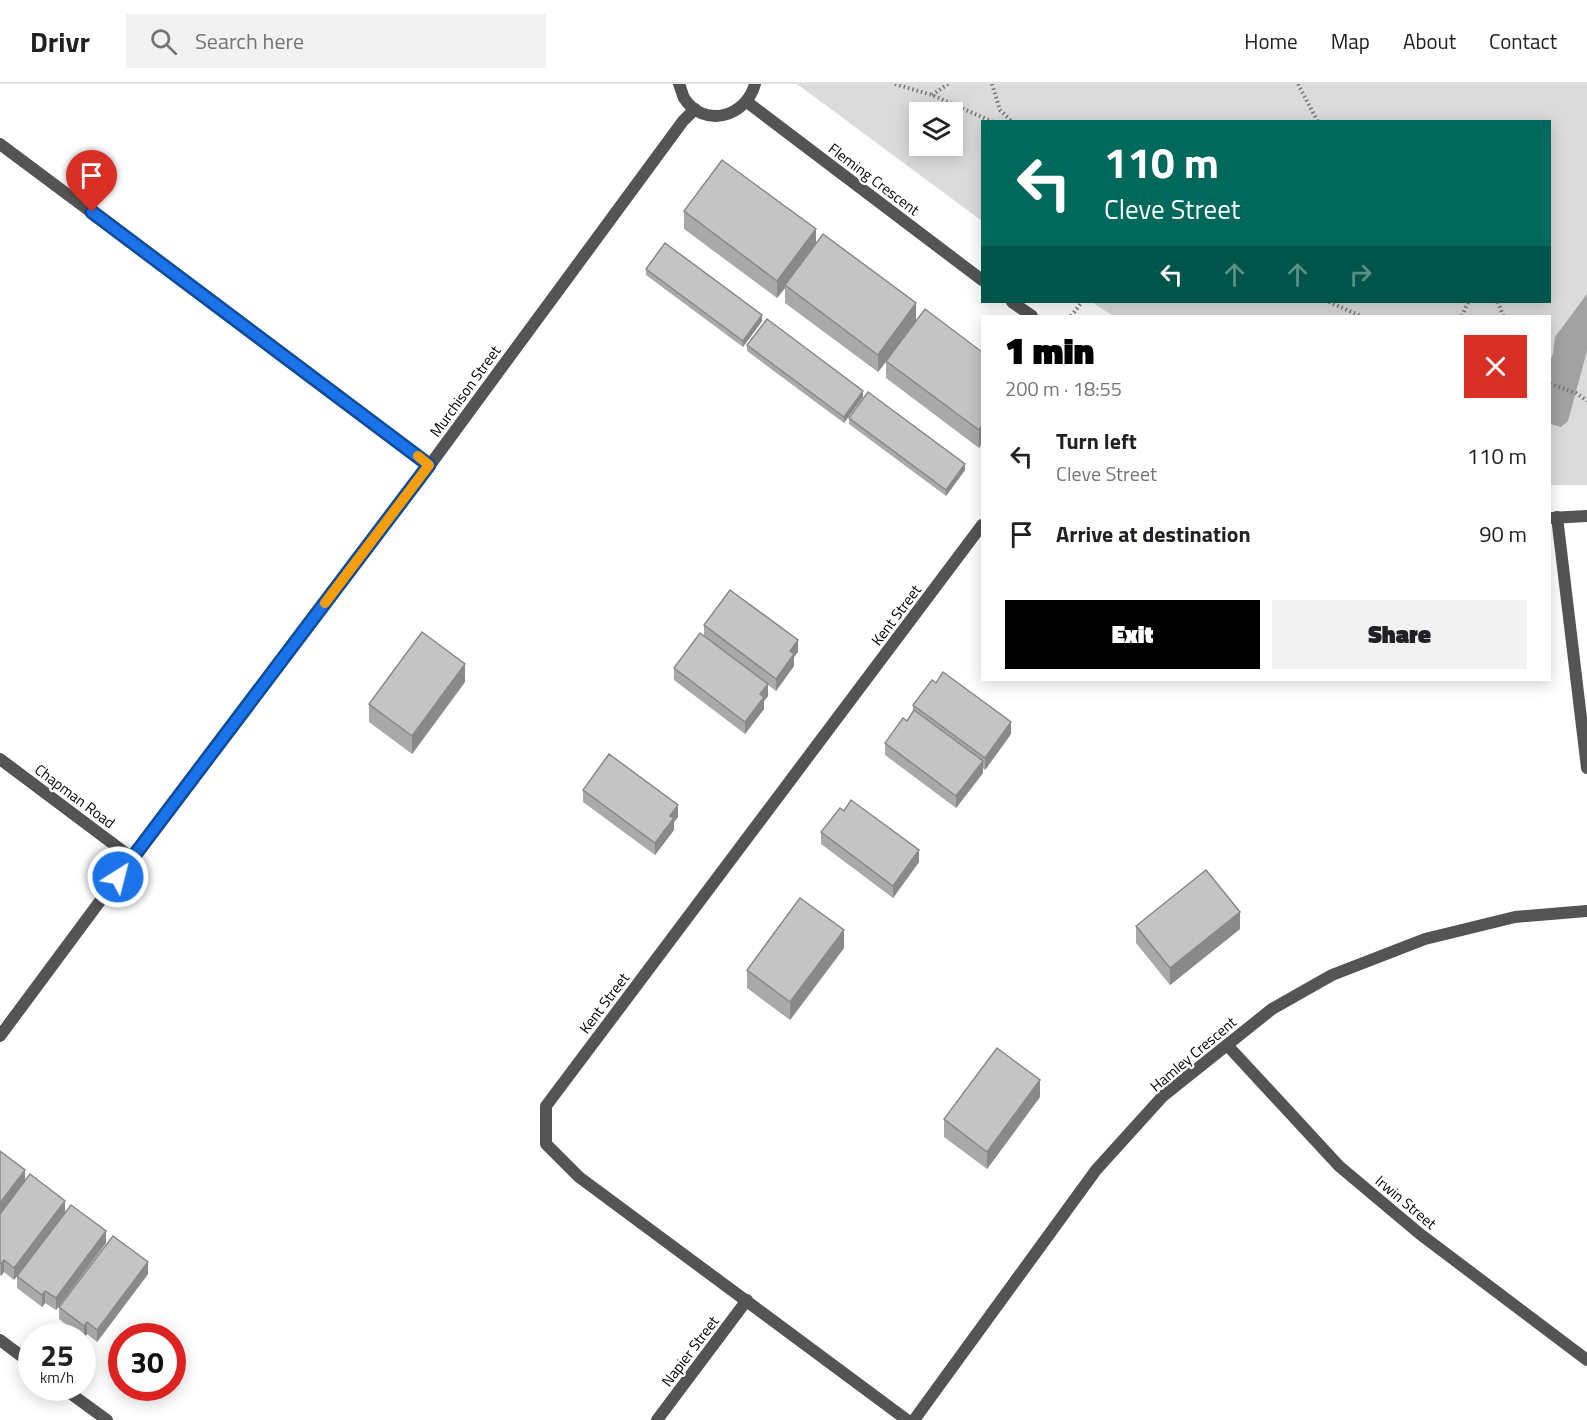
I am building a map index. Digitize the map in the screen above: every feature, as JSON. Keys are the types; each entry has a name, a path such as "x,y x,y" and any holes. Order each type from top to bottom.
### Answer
{"street":[{"path":"679,84 684,97 695,109 703,113 723,116 736,111 747,102 755,84"},
{"name":"Fleming Crescent","path":"747,102 981,279"},
{"name":"Murchison Street","path":"0,1036 429,465 683,121 695,109"},
{"path":"0,144 429,465"},
{"path":"1013,303 1031,315"},
{"path":"1587,516 1553,518 1587,768"},
{"name":"Kent Street","path":"907,1420 579,1176 546,1144 546,1106 981,526"},
{"name":"Chapman Road","path":"0,759 132,858"},
{"name":"Hamley Crescent","path":"914,1420 1096,1170 1163,1096 1272,1009 1332,975 1425,939 1515,917 1587,911"},
{"name":"Irwin Street","path":"1227,1045 1339,1166 1420,1234 1587,1360"},
{"name":"Napier Street","path":"657,1420 747,1300"},
{"path":"0,1340 18,1354"},
{"path":"81,1401 107,1420"}],"path":[{"path":"895,84 932,95 988,120"},
{"path":"932,95 948,84"},
{"path":"993,84 1000,110 1010,120"},
{"path":"1298,84 1317,120"},
{"path":"1072,315 1081,303"},
{"path":"1331,303 1359,315"},
{"path":"1551,384 1576,393 1587,401"}],"shaded area":[{"path":"797,84 1587,84 1587,485 1551,485 1551,315 1112,315 1094,303 1551,303 1551,120 981,120 981,220"},
{"path":"1587,294 1587,351 1568,421 1561,427 1551,424 1551,358 1555,337"}],"building":[{"path":"722,160 816,229 777,281 684,211"},
{"path":"823,234 916,303 878,355 785,285"},
{"path":"665,243 762,315 743,341 646,269"},
{"path":"925,309 981,351 981,427 979,430 886,361"},
{"path":"767,319 863,391 844,417 747,345"},
{"path":"868,392 965,464 946,490 849,418"},
{"path":"730,590 798,640 790,651 794,654 776,679 704,625"},
{"path":"422,632 465,664 412,736 369,704"},
{"path":"700,633 768,684 760,694 764,697 745,722 674,668"},
{"path":"943,672 1011,722 985,758 913,705 932,680 936,683"},
{"path":"914,710 983,761 956,796 885,743 903,718 907,721"},
{"path":"609,754 678,805 670,816 674,818 655,843 583,790"},
{"path":"851,800 919,850 893,886 821,832 840,808 844,811"},
{"path":"1206,870 1240,912 1170,968 1136,926"},
{"path":"800,898 844,930 790,1002 747,970"},
{"path":"997,1048 1040,1080 987,1152 944,1119"},
{"path":"0,1151 25,1170 0,1203"},
{"path":"30,1174 65,1201 14,1268 4,1260 0,1263 0,1214"},
{"path":"71,1205 106,1231 56,1298 45,1291 42,1295 17,1276"},
{"path":"113,1236 148,1262 97,1330 96,1323 80,1323 59,1307"}],"slow traffic":[{"path":"325,603 429,465 418,456"}],"route":[{"path":"92,212 429,465 118,877"}]}
